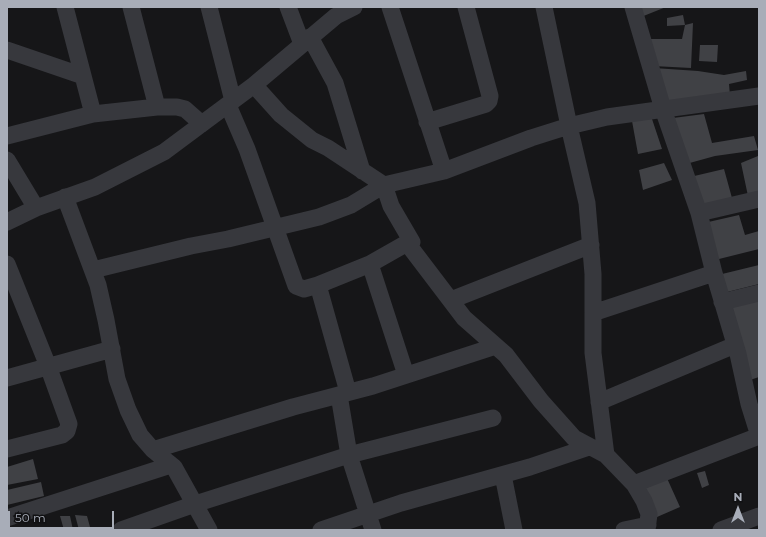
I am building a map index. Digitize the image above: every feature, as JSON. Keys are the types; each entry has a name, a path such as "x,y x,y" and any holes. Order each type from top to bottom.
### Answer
{"street":[{"path":"65,7 93,114"},
{"path":"131,7 157,107"},
{"path":"208,7 230,103 296,286 304,288 318,285 370,264 407,243 412,242 391,206 384,185 328,148 312,140 281,115 254,85"},
{"path":"288,7 306,41 335,83 362,171"},
{"path":"7,222 36,208 95,187 164,152 254,85 336,16 352,7"},
{"path":"390,7 444,171"},
{"path":"427,122 486,104 489,101 490,96 466,7"},
{"path":"544,7 587,203 593,274 593,353 606,455"},
{"path":"633,7 663,109 699,213 714,273 735,345 749,404 759,436 634,484"},
{"path":"7,50 83,76"},
{"path":"93,270 191,246 228,240 319,217 351,205 384,185 444,171 531,138 569,126 607,117 759,96"},
{"path":"7,136 93,114 157,107 177,107 185,109 202,124"},
{"path":"7,160 36,208"},
{"path":"65,197 98,285 117,379 128,410 140,435 153,450 171,465 181,478 209,530"},
{"path":"699,213 759,199"},
{"path":"407,243 464,318 506,355 541,401 574,438 606,455 634,484 644,501 649,514 648,527 624,530"},
{"path":"451,300 591,245"},
{"path":"7,264 48,366 69,424 67,431 62,435 7,450"},
{"path":"370,264 406,375"},
{"path":"593,313 714,273"},
{"path":"318,285 343,393 349,455 370,522"},
{"path":"722,302 759,292"},
{"path":"599,402 735,345"},
{"path":"153,450 293,407 406,375 496,346"},
{"path":"7,378 112,349"},
{"path":"121,530 195,504 349,455 493,418"},
{"path":"321,530 370,522 400,503 503,475 589,447"},
{"path":"7,518 171,465"},
{"path":"503,475 512,530"},
{"path":"721,530 759,516"}],"building":[{"path":"639,7 666,7 641,17"},
{"path":"683,15 685,25 667,26 667,18"},
{"path":"693,23 691,68 653,66 650,39 682,39 685,25"},
{"path":"700,45 718,45 717,62 699,61"},
{"path":"654,68 698,71 724,75 746,71 747,80 729,84 730,96 665,105"},
{"path":"704,114 712,143 754,136 758,150 715,156 686,164 673,118"},
{"path":"651,116 662,149 638,154 632,121"},
{"path":"758,156 759,193 748,196 741,163"},
{"path":"664,163 672,180 643,190 639,170"},
{"path":"724,169 732,198 701,207 690,177"},
{"path":"739,215 745,235 759,231 759,249 715,260 704,223"},
{"path":"759,265 759,284 723,293 718,275"},
{"path":"759,297 759,377 747,381 726,306"},
{"path":"33,459 38,479 7,485 7,467"},
{"path":"705,471 709,485 702,488 697,473"},
{"path":"666,476 680,507 657,517 643,486"},
{"path":"41,482 44,496 7,505 7,490"},
{"path":"75,515 87,516 90,527 85,530 79,530"},
{"path":"60,516 70,516 73,530 64,530"}]}
